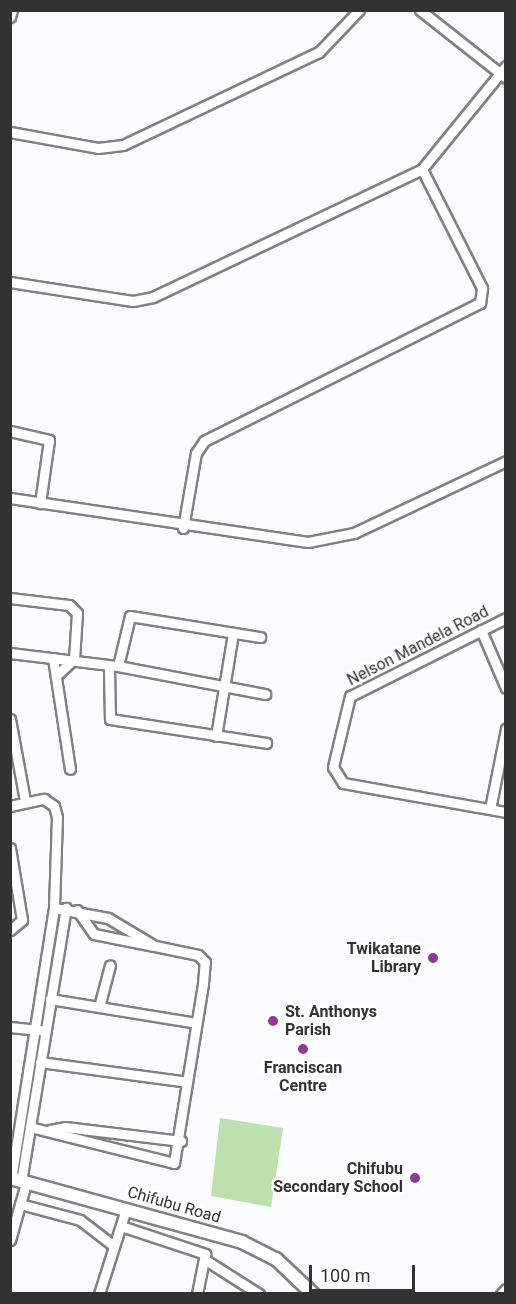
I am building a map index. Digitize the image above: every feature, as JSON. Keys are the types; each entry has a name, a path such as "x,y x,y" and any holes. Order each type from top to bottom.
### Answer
{"main road":[{"name":"Chifubu Road","path":"17,1180 126,1209 264,1250 308,1292"}],"street":[{"path":"10,17 12,10"},
{"path":"10,132 98,148 123,145 319,52 358,10"},
{"path":"10,282 144,300 422,169 503,72 420,10"},
{"path":"183,528 196,453 204,441 480,303 482,288 422,169"},
{"path":"10,431 49,440 40,503"},
{"path":"10,498 183,528 284,542 330,539 354,533 506,461"},
{"path":"10,598 74,608 74,659 56,676"},
{"path":"260,637 130,616 113,667 110,718 266,744"},
{"name":"Nelson Mandela Road","path":"506,618 350,696 333,767 342,783 506,812"},
{"path":"481,630 506,688"},
{"path":"216,736 232,633"},
{"path":"10,654 74,659 265,694"},
{"path":"54,658 70,769"},
{"path":"10,719 25,801"},
{"path":"490,809 506,729"},
{"path":"10,781 21,780"},
{"path":"10,806 25,801 50,801 57,817 49,973 17,1180 20,1204 10,1240"},
{"path":"10,848 13,878 22,920 10,930"},
{"path":"54,908 77,910 120,922 155,946"},
{"path":"17,1180 30,1128 31,1088 40,1062 40,1030 50,999 49,973 66,908"},
{"path":"30,1128 169,1164 177,1160 205,962 155,946 94,934 77,910"},
{"path":"99,1007 110,965"},
{"path":"50,999 196,1023"},
{"path":"10,1028 40,1030"},
{"path":"40,1062 187,1082"},
{"path":"48,1131 65,1126 181,1141"},
{"path":"20,1204 80,1220 114,1246"},
{"path":"99,1293 126,1209"},
{"path":"121,1226 185,1245 259,1293"},
{"path":"197,1293 207,1261"},
{"path":"501,1293 506,1289"}],"green space":[{"path":"220,1118 283,1128 271,1207 211,1196"}],"place":[{"name":"Twikatane Library","path":"433,958"},
{"name":"St. Anthonys Parish","path":"273,1021"},
{"name":"Franciscan Centre","path":"303,1049"},
{"name":"Chifubu Secondary School","path":"415,1178"}]}
